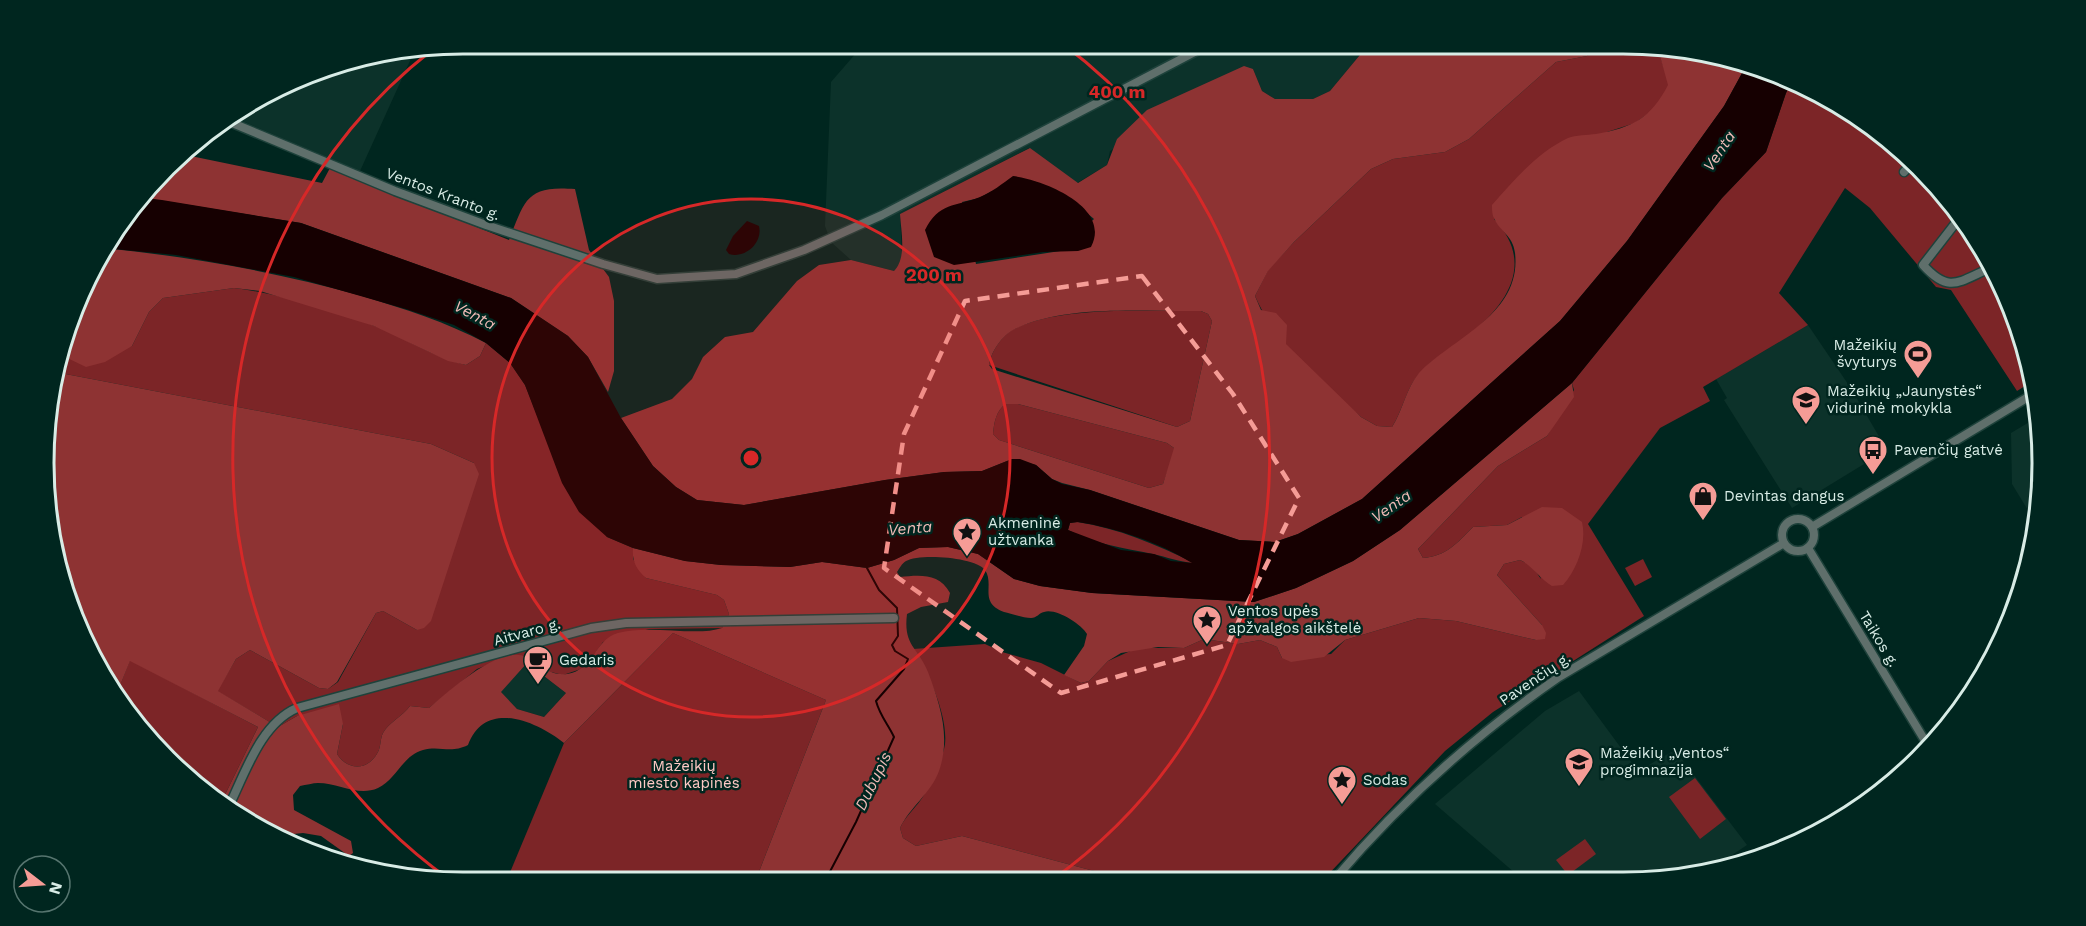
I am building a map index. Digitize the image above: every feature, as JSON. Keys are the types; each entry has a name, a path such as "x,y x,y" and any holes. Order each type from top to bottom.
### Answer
{"street":[{"name":"Ventos Kranto g.","path":"235,124 395,191 486,225 657,279 736,274 804,250 882,215 1191,54"},
{"path":"1904,172 1907,169"},
{"path":"1955,224 1923,265 1944,284 1953,283 1984,271"},
{"path":"1812,527 2027,398"},
{"path":"1791,520 1806,520 1812,527 1815,536 1808,548 1795,551 1784,543 1783,530 1791,520"},
{"name":"Pavenčių g.","path":"1341,872 1397,810 1483,733 1523,702 1559,677 1784,543"},
{"name":"Taikos g.","path":"1808,548 1924,740"},
{"name":"Aitvaro g.","path":"232,800 268,729 282,715 297,708 591,628 626,623 894,618"}],"highlighted area":[{"path":"1142,276 1233,394 1299,498 1227,645 1061,693 884,568 904,434 965,301"}],"shaded area":[{"path":"855,54 1361,54 1330,91 1313,99 1275,99 1262,91 1253,69 1110,151 1107,165 1077,183 1029,148 900,214 902,256 899,266 894,271 851,260 831,242 825,226 831,82"},
{"path":"1361,54 1589,54 1556,62 1469,139 1445,152 1393,159 1371,169 1294,242 1268,271 1255,296 1261,310 1276,313 1287,325 1286,344 1361,417 1377,426 1392,427 1419,373 1483,322 1508,292 1514,274 1514,247 1493,217 1492,205 1518,177 1547,151 1568,138 1609,132 1639,120 1655,106 1668,85 1660,56 1703,62 1742,72 1724,106 1627,241 1560,321 1362,499 1298,534 1275,542 1239,540 1090,490 1062,483 1052,479 1036,465 1012,459 982,471 944,472 885,480 744,505 697,500 676,487 653,466 621,418 672,399 692,379 703,357 725,337 753,332 797,281 819,265 851,260 894,271 902,252 900,214 1030,148 1078,183 1107,165 1117,139 1147,110 1244,66 1253,69 1262,91 1275,99 1313,99 1330,91","holes":["992,191 1067,196 1094,219 1060,251 976,264 962,202 979,198","1106,311 1201,311 1208,314 1212,321 1190,421 1177,427 992,369 989,365 995,349 1006,335 1035,321","1006,404 1018,404 1167,443 1174,448 1163,484 1149,488 999,440 993,434 993,430 996,417"]},
{"path":"412,57 360,171 240,120 306,85 357,68"},
{"path":"192,156 322,183 330,168 509,240 524,205 530,198 546,190 575,189 589,250 609,277 614,301 614,371 608,392 588,357 568,336 511,298 301,223 151,199"},
{"path":"115,249 234,266 330,287 425,317 486,343 480,356 466,365 448,361 374,326 260,291 234,288 163,298 149,312 132,346 105,362 86,367 68,357 85,306"},
{"name":"Mažeikių „Jaunystės“ vidurinė mokykla","path":"1808,325 1850,387 1887,450 1792,508 1724,400 1727,398 1716,379"},
{"path":"64,374 431,444 474,463 479,474 431,621 424,628 417,630 383,611 376,613 337,682 328,689 319,688 250,650 236,659 218,691 278,727 297,716 339,704 343,724 337,754 347,764 358,767 369,763 374,758 379,750 385,729 410,706 429,708 461,681 503,657 515,655 526,657 550,671 567,674 583,667 604,642 618,633 644,630 699,631 722,628 729,614 724,600 717,595 646,578 635,564 633,548 685,561 721,565 790,567 822,562 867,568 894,560 919,548 948,547 978,554 1014,579 1040,586 1092,593 1254,602 1296,588 1353,561 1400,530 1572,383 1574,397 1547,436 1498,466 1418,549 1423,558 1439,555 1451,548 1473,527 1507,525 1542,507 1562,508 1582,522 1583,538 1580,555 1563,585 1552,586 1520,560 1504,564 1497,575 1542,625 1546,633 1545,639 1536,640 1456,621 1419,618 1345,640 1324,657 1291,662 1282,658 1277,647 1260,640 1238,644 1204,639 1184,648 1158,647 1121,653 1108,661 1089,681 1081,683 1064,675 1084,646 1087,634 1074,622 1055,612 1044,612 1028,618 996,608 989,598 989,581 985,570 971,562 923,557 905,562 901,566 897,572 900,577 922,576 935,579 946,586 950,593 948,602 921,607 907,614 906,625 909,640 928,672 940,708 944,746 935,779 900,828 903,838 916,846 962,836 1096,872 759,872 826,700 673,633 564,743 526,722 512,718 498,718 486,722 476,731 468,745 462,748 429,749 416,753 378,788 363,791 318,783 300,786 293,795 294,810 351,841 353,853 350,856 321,836 303,833 291,834 282,830 225,795 258,727 130,661 120,685 85,620 62,543 57,516 54,463 57,410","holes":["527,663 566,693 544,717 517,709 501,692"]},
{"path":"2030,422 2032,463 2029,512 2012,484 2011,433"},
{"path":"527,663 566,693 544,717 517,709 500,692"},
{"name":"Mažeikių „Ventos“ progimnazija","path":"1579,691 1638,771 1675,750 1747,845 1730,858 1676,869 1623,872 1514,872 1435,804 1545,711"}],"green space":[{"path":"1589,54 1660,56 1669,85 1657,107 1635,123 1607,132 1494,219 1506,235 1513,250 1515,265 1506,295 1484,322 1419,374 1392,427 1377,426 1361,417 1301,362 1264,314 1255,296 1268,270 1371,169 1393,159 1445,152 1469,139 1556,62"},
{"path":"1788,89 1804,96 1850,123 1893,155 1931,193 1963,236 1990,282 2010,332 2025,386 2017,391 1951,290 1936,287 1870,208 1845,188 1779,293 1808,325 1703,387 1710,401 1660,428 1588,524 1644,616 1493,712 1445,751 1331,872 1096,872 962,836 916,846 903,838 900,828 924,795 945,744 940,707 925,669 913,649 985,644 1002,652 1041,663 1081,683 1089,681 1108,661 1137,648 1184,648 1204,639 1238,644 1260,640 1277,647 1282,658 1331,654 1345,640 1419,618 1456,621 1536,640 1542,625 1497,575 1504,564 1520,560 1532,566 1541,579 1522,517 1507,525 1473,527 1451,548 1439,555 1423,558 1418,549 1498,466 1547,436 1574,390 1572,383 1722,198 1766,152"},
{"path":"234,288 287,298 372,325 441,357 466,365 480,356 486,343 510,363 525,385 537,415 607,537 633,548 633,559 646,578 717,595 724,600 729,614 722,628 649,629 603,642 584,668 563,675 543,670 528,658 513,655 477,669 429,708 410,706 385,729 379,750 374,758 369,763 358,766 347,764 337,754 343,724 297,716 278,727 217,691 236,659 250,650 319,688 328,689 338,682 376,613 383,611 417,630 474,463 431,444 64,374 68,356 132,346 149,312 163,298"},
{"path":"1106,311 1201,311 1208,314 1212,321 1190,421 1177,427 989,365 995,349 1005,335 1034,321 1056,316"},
{"path":"1006,404 1018,404 1167,443 1174,448 1174,453 1163,484 1149,488 999,440 993,434 994,426 998,413"},
{"path":"1077,522 1107,528 1137,538 1194,563 1088,539 1068,530 1070,523"},
{"path":"1643,559 1652,577 1635,586 1625,568"},
{"name":"Mažeikių miesto kapinės","path":"673,633 826,700 759,872 510,872 564,743"},
{"path":"130,660 258,727 225,795 193,771 155,733 120,685"},
{"path":"1695,778 1726,819 1700,839 1669,797"},
{"path":"1585,839 1596,854 1572,872 1566,872 1556,860"}],"water":[{"name":"Venta","path":"1742,72 1788,89 1766,152 1722,198 1572,383 1400,530 1353,561 1296,588 1254,602 1092,593 1040,586 1014,579 978,554 948,547 919,548 894,560 867,568 822,562 790,567 721,565 685,561 633,548 607,537 579,512 562,483 525,385 510,363 486,343 454,325 294,277 176,255 115,249 151,199 162,200 301,223 511,298 568,336 588,357 621,418 653,466 676,487 697,500 744,505 885,480 944,472 982,471 1012,459 1020,459 1036,465 1052,479 1062,484 1090,490 1239,540 1275,542 1298,534 1362,499 1560,321 1627,241 1724,106","holes":["1078,522 1122,532 1151,542 1192,563 1171,561 1154,554 1121,550 1068,530 1070,523"]},
{"path":"1013,176 1041,183 1057,190 1084,208 1092,220 1095,233 1091,247 1078,251 1043,252 954,265 934,257 925,230 936,214 948,207 984,195"},
{"path":"747,221 759,226 760,232 755,244 747,252 729,254 726,250 733,236"}],"waterway":[{"name":"Dubupis","path":"830,872 856,822 894,737 876,701 904,669 908,659 895,651 892,645 898,636 897,608 879,590 867,568"}],"place":[{"name":"Mažeikių švyturys","path":"1918,380"},
{"name":"Mažeikių „Jaunystės“ vidurinė mokykla","path":"1806,426"},
{"name":"Pavenčių gatvė","path":"1873,476"},
{"name":"Devintas dangus","path":"1703,522"},
{"name":"Akmeninė užtvanka","path":"967,558"},
{"name":"Ventos upės apžvalgos aikštelė","path":"1207,646"},
{"name":"Gedaris","path":"538,686"},
{"name":"Mažeikių „Ventos“ progimnazija","path":"1579,788"},
{"name":"Sodas","path":"1342,806"}]}
